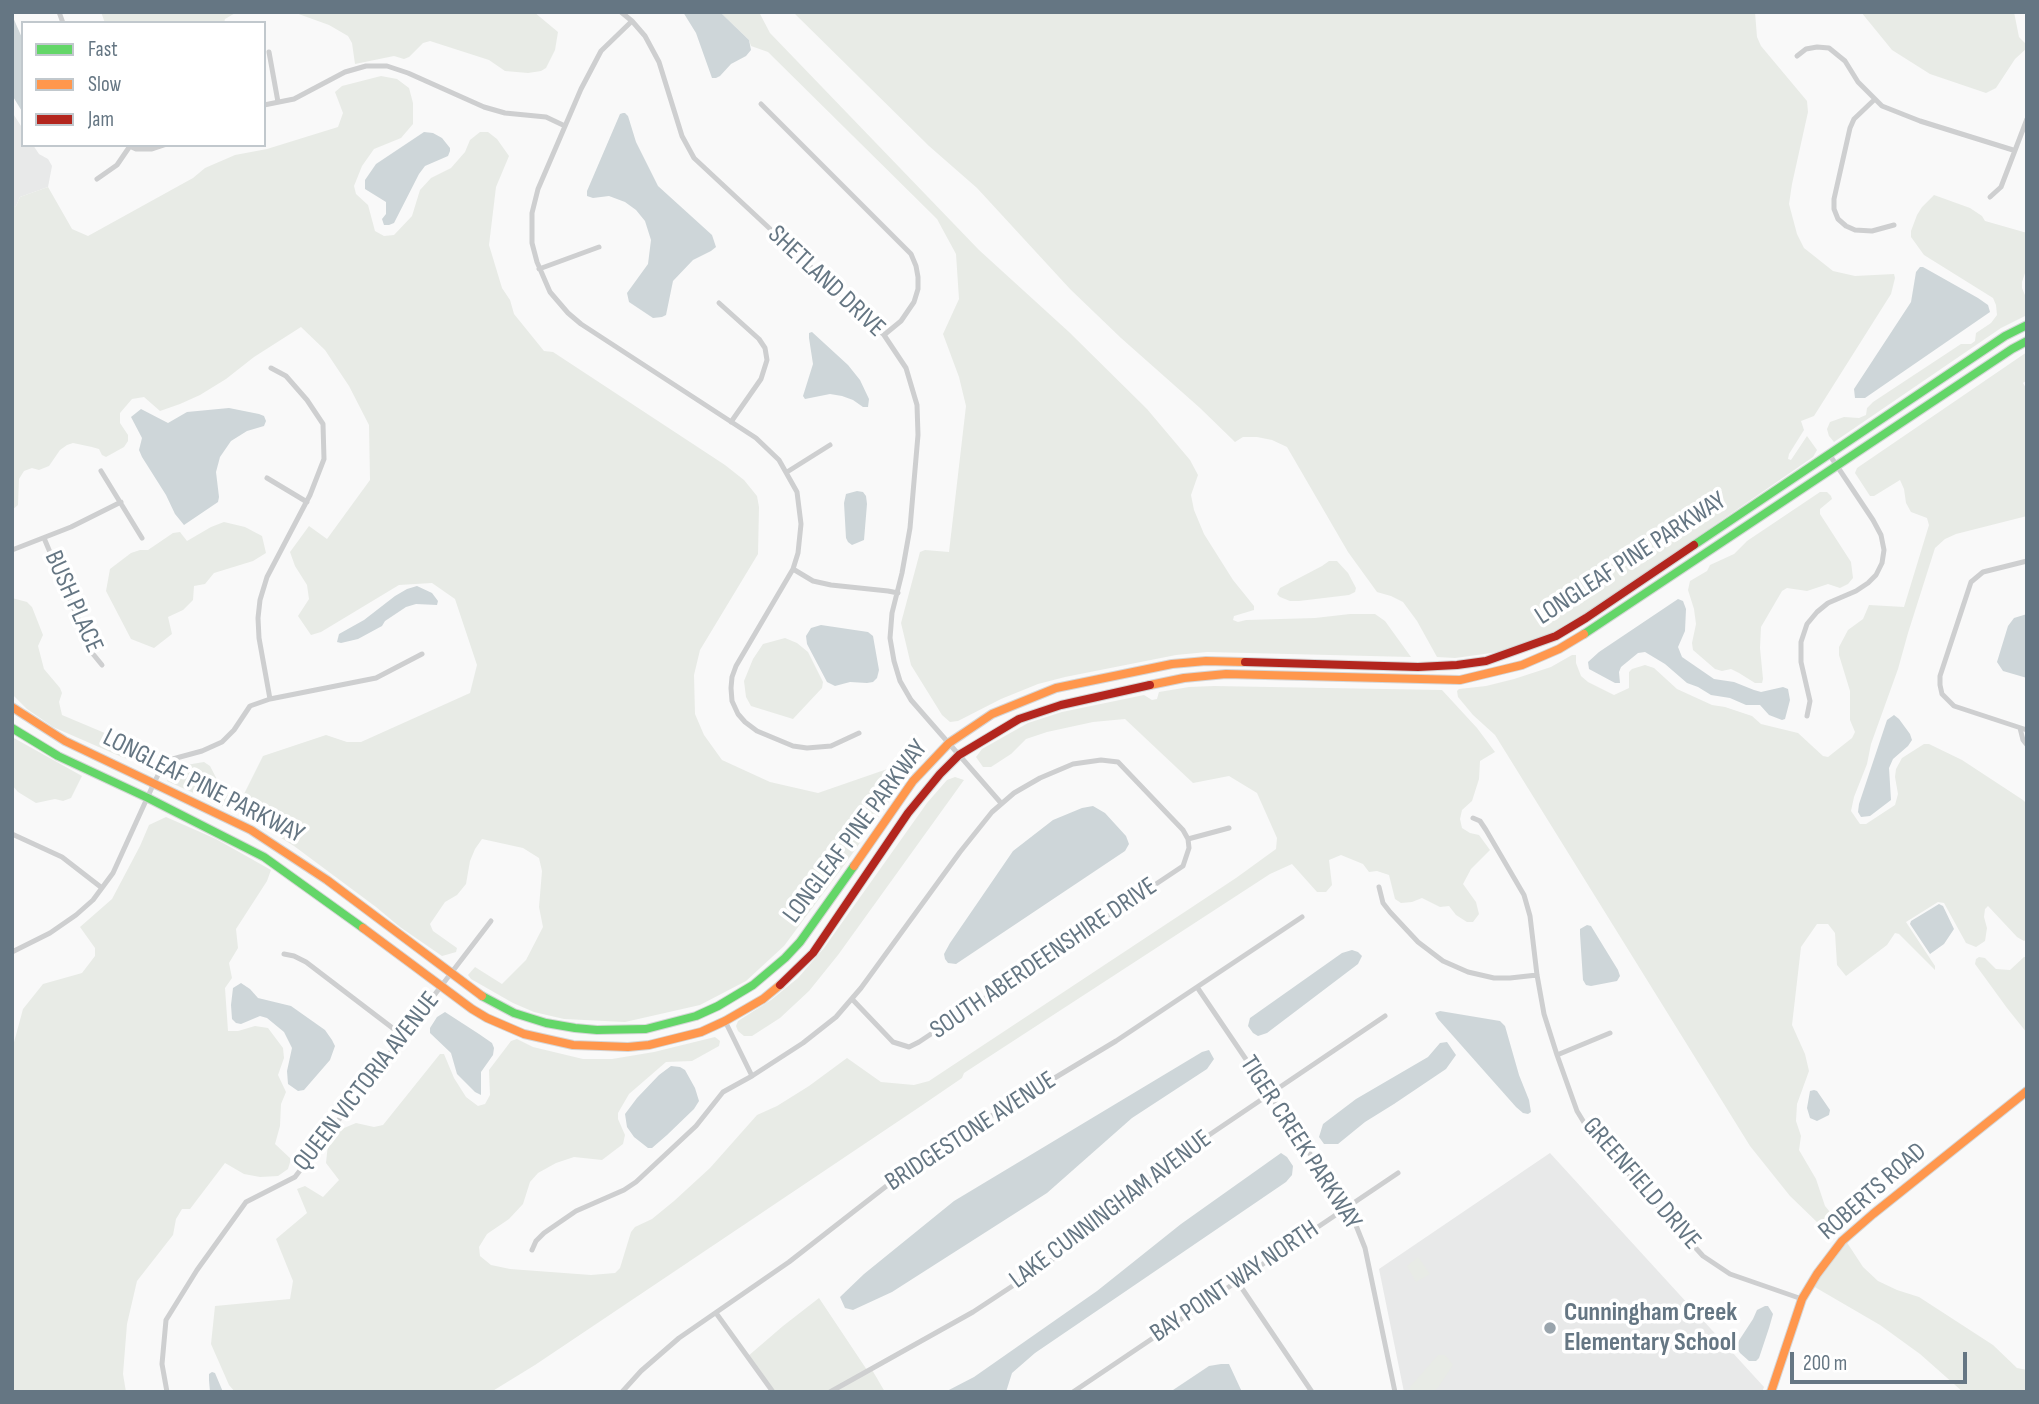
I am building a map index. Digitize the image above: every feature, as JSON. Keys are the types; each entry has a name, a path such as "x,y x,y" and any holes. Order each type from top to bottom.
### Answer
{"main road":[{"name":"LONGLEAF PINE PARKWAY","path":"12,707 65,741 251,830 298,859 451,975 513,1013 575,1028 646,1028 696,1016 718,1006 753,985 779,964 800,942 913,781 949,743 992,714 1056,688 1159,666 1206,661 1418,667 1457,665 1486,660 1535,645 1556,636 1591,614 2005,336 2027,325"},
{"name":"LONGLEAF PINE PARKWAY","path":"12,728 58,756 243,845 288,872 472,1009 504,1026 542,1039 572,1045 649,1045 701,1032 725,1021 763,999 790,977 813,953 925,791 960,755 1000,729 1034,713 1061,705 1184,678 1226,674 1460,680 1522,665 1559,649 1598,625 2027,341"},
{"path":"1591,614 1598,625"},
{"name":"ROBERTS ROAD","path":"1771,1392 1802,1299 1830,1255 1853,1231 2027,1091"}],"street":[{"name":"SHETLAND DRIVE","path":"621,12 645,36 659,62 682,136 694,158 884,335 906,368 918,415 910,528 892,613 890,638 894,661 900,681 911,700 1001,803"},
{"path":"632,21 601,51 581,89 538,189 532,213 532,243 539,270 550,292 581,324 756,438 770,450 787,472 796,492 802,524 801,540 793,569 736,666 731,688 732,701 738,714 757,731 793,746 831,746 859,733"},
{"path":"1797,56 1806,49 1829,48 1845,61 1874,100 1891,110 2013,150"},
{"path":"269,52 278,102"},
{"path":"266,105 294,99 345,72 366,66 387,66 484,107 505,113 546,117 565,126"},
{"path":"1874,100 1854,119 1850,128 1834,209 1838,219 1855,230 1871,231 1894,225"},
{"path":"761,104 911,254 918,277 914,302 901,321 884,335"},
{"path":"1990,197 2001,187 2027,119"},
{"path":"97,179 117,165 127,147"},
{"path":"131,147 158,147"},
{"path":"539,270 600,247"},
{"path":"719,303 758,339 765,348 767,360 761,379 731,422"},
{"path":"270,699 259,638 260,600 267,577 307,502 324,459 323,424 286,376 271,368"},
{"path":"787,472 830,446"},
{"path":"1807,716 1810,701 1801,662 1801,642 1807,624 1828,603 1868,583 1882,563 1884,550 1881,535 1873,520 1829,454"},
{"path":"101,471 142,538"},
{"path":"267,478 307,502"},
{"path":"12,550 121,502"},
{"name":"BUSH PLACE","path":"44,538 93,654 102,666"},
{"path":"2027,561 1983,572 1971,582 1940,676 1942,694 1954,706 2023,729 2023,740 2027,745"},
{"path":"793,569 813,581 898,593"},
{"path":"12,952 50,933 76,915 102,888 113,873 163,765 169,760 202,751 222,741 234,730 250,706 270,699 376,678 422,654"},
{"path":"532,1250 544,1233 576,1211 636,1182 696,1126 723,1092 803,1044 836,1017 892,948 992,812 1001,803 1040,778 1073,764 1101,760 1118,762 1183,830 1188,839 1229,828"},
{"name":"GREENFIELD DRIVE","path":"1473,818 1480,821 1486,830 1524,895 1530,916 1544,1014 1577,1111 1588,1129 1696,1249 1716,1266 1730,1274 1802,1299"},
{"path":"12,834 62,858 102,888"},
{"name":"SOUTH ABERDEENSHIRE DRIVE","path":"852,999 894,1042 909,1047 1183,866 1189,848 1188,839"},
{"path":"1379,887 1384,904 1390,912 1418,942 1443,961 1468,972 1494,978 1537,975"},
{"name":"BRIDGESTONE AVENUE","path":"622,1392 660,1353 688,1331 813,1245 925,1156 1116,1041 1302,917"},
{"name":"QUEEN VICTORIA AVENUE","path":"167,1392 162,1364 166,1320 197,1270 246,1202 295,1177 491,921"},
{"path":"284,954 306,962 402,1035"},
{"name":"TIGER CREEK PARKWAY","path":"1197,988 1346,1207 1365,1248 1395,1392"},
{"name":"LAKE CUNNINGHAM AVENUE","path":"830,1392 972,1312 1051,1261 1181,1154 1385,1016"},
{"path":"725,1021 752,1076"},
{"path":"1557,1055 1610,1033"},
{"name":"BAY POINT WAY NORTH","path":"1073,1392 1398,1173"},
{"path":"1237,1281 1312,1392"},
{"path":"716,1313 773,1392"}],"shaded area":[{"path":"101,12 237,12 224,21 104,21"},
{"path":"293,12 534,12 558,32 555,50 546,68 541,71 505,71 489,60 430,41 423,43 404,59 394,56 355,64 352,43 348,36 329,25"},
{"path":"683,12 720,12 749,40 751,50 731,64 720,76 712,78 696,33"},
{"path":"720,12 759,12 770,33 979,250 1069,332 1147,409 1190,460 1198,475 1191,495 1204,534 1233,580 1254,606 1254,610 1234,616 1233,620 1238,622 1375,614 1385,621 1411,657 1207,652 1176,655 1038,684 958,721 950,722 942,715 911,665 901,623 920,552 949,552 966,406 959,377 943,334 959,299 956,254 937,219 768,52 751,46 749,40"},
{"path":"793,12 1755,12 1757,37 1761,46 1807,101 1808,112 1789,204 1797,234 1804,248 1833,271 1855,276 1894,274 1895,278 1891,294 1814,416 1801,421 1804,430 1788,459 1791,460 1807,436 1817,450 1813,457 1554,633 1513,650 1455,658 1437,657 1403,602 1377,592 1348,552 1287,447 1257,437 1243,437 1235,442 1070,289 977,188 929,146"},
{"path":"1861,12 2014,12 2019,37 2027,48 2015,59 1996,88 1986,93 1930,74 1892,50"},
{"path":"12,15 21,35 21,110 12,95"},
{"path":"381,76 397,79 409,88 413,103 413,124 401,138 374,149 362,166 354,186 356,194 368,205 375,231 384,236 394,235 412,216 420,190 431,178 451,168 465,152 470,140 480,132 488,132 497,139 509,156 496,187 489,245 502,288 510,300 514,314 544,351 553,352 725,465 744,480 757,496 758,554 700,650 694,675 695,714 704,735 722,760 770,782 818,793 896,766 912,756 916,759 914,766 845,864 784,946 746,981 700,1005 625,1022 564,1019 534,1012 513,1003 471,979 468,975 475,967 502,984 526,960 543,927 539,907 542,871 539,858 523,848 482,839 470,861 466,884 457,895 445,902 430,924 433,931 457,948 456,952 442,956 294,846 249,818 167,781 176,770 204,762 210,766 224,793 234,799 243,796 263,756 326,735 347,742 361,742 470,693 477,665 455,599 432,583 399,585 321,632 311,635 298,616 309,599 307,585 290,552 309,526 327,539 370,480 369,425 349,386 325,350 301,327 254,357 226,379 180,404 160,411 144,397 132,399 120,413 120,423 128,435 124,447 106,457 99,449 73,443 67,445 49,466 24,471 19,479 18,505 12,510 12,208 20,197 48,187 72,229 88,236 193,178 205,168 235,155 267,149 338,127 343,113 335,92 342,86"},
{"path":"12,112 21,126 21,147 34,147 52,166 48,187 20,197 13,208"},
{"path":"625,113 658,186 712,235 716,247 693,260 673,281 666,315 662,317 653,318 629,302 627,293 648,264 651,240 645,221 625,202 609,196 587,196 620,114"},
{"path":"424,132 442,138 450,148 448,156 425,166 394,223 384,225 382,219 386,214 386,202 365,189 365,180 376,164"},
{"path":"1934,195 1970,208 1985,221 2027,233 2027,267 2022,288 2027,300 2027,315 2001,328 1834,442 1827,429 1830,422 1844,417 1859,418 1866,415 1867,408 1873,402 1961,344 1975,341 1976,333 1991,323 1997,315 1993,298 1924,255 1911,237 1917,215"},
{"path":"1920,267 1978,298 1988,305 1990,312 1865,398 1855,398 1854,389 1911,302 1916,272"},
{"path":"812,332 848,365 860,380 869,399 868,407 830,394 805,399 803,396 813,364 809,338 809,333"},
{"path":"2027,352 2027,380 2023,383 2027,390 2027,516 1956,534 1935,548 1851,811 1860,824 1866,824 1895,805 1898,794 1896,769 1902,758 1924,744 1962,760 2023,800 2027,804 2027,939 2024,941 2017,937 1988,906 1984,917 1987,928 1985,941 1976,947 1966,943 1944,903 1938,902 1906,922 1935,970 1895,933 1887,945 1846,976 1837,965 1835,933 1828,924 1817,924 1801,947 1792,1025 1805,1054 1809,1071 1797,1104 1796,1121 1801,1136 1799,1150 1816,1179 1825,1206 1840,1224 1838,1227 1819,1224 1790,1196 1750,1146 1495,735 1473,715 1458,697 1457,691 1514,679 1551,667 1576,655 1581,676 1614,695 1629,688 1629,672 1632,669 1645,665 1654,668 1677,689 1712,705 1752,716 1761,724 1798,733 1823,756 1828,757 1852,738 1855,732 1850,720 1850,691 1839,647 1848,630 1863,619 1869,605 1904,607 1929,525 1927,518 1911,512 1900,480 1870,496 1855,473 1857,468"},
{"path":"229,408 259,414 264,416 266,421 264,426 247,431 231,441 220,457 216,472 218,502 184,525 142,457 139,450 142,438 131,417 141,409 168,423 187,412"},
{"path":"857,491 866,496 864,540 852,545 846,538 844,503 846,494"},
{"path":"1820,492 1827,492 1831,496 1832,499 1820,509 1820,514 1851,562 1853,578 1840,588 1828,584 1807,591 1787,588 1782,591 1761,627 1762,683 1755,683 1731,669 1715,669 1693,650 1696,624 1688,590 1690,581 1707,571 1710,565 1734,554 1747,541"},
{"path":"224,522 245,527 262,536 266,553 253,561 214,573 205,584 194,586 193,600 183,610 168,617 172,634 154,648 131,639 106,591 110,569 131,553 148,550 173,533 180,532 187,541"},
{"path":"1329,561 1337,561 1348,573 1356,588 1355,592 1299,601 1290,601 1277,594 1280,588"},
{"path":"417,586 432,593 438,601 437,605 416,604 406,607 382,626 358,639 337,642 339,634 364,620 395,596"},
{"path":"12,598 27,602 32,607 43,635 38,646 44,669 62,693 59,702 62,715 138,747 141,757 135,760 124,758 53,727 27,709 12,694"},
{"path":"1678,599 1683,601 1686,609 1685,631 1678,647 1682,657 1714,679 1734,682 1761,692 1783,687 1788,689 1790,700 1785,719 1769,715 1760,705 1746,705 1730,698 1711,695 1687,683 1665,664 1645,652 1638,653 1621,667 1620,683 1589,669 1588,662 1599,652"},
{"path":"2027,614 2027,678 2003,671 1997,662 2008,626 2014,618"},
{"path":"821,625 868,632 873,636 879,670 873,682 850,682 835,686 827,682 807,644 806,636 811,628"},
{"path":"785,638 808,652 823,682 822,688 793,719 751,706 746,697 744,681 763,644"},
{"path":"1214,686 1442,690 1495,752 1480,761 1479,779 1472,801 1462,810 1460,819 1462,828 1479,835 1490,850 1471,869 1463,884 1476,902 1479,914 1473,922 1467,922 1456,915 1449,906 1440,907 1422,898 1401,903 1395,899 1389,875 1377,871 1369,872 1363,864 1341,855 1329,860 1332,885 1326,892 1317,892 1292,864 1270,874 964,1073 962,1078 921,1106 491,1392 235,1392 229,1385 211,1344 215,1306 290,1299 293,1281 276,1239 307,1213 297,1189 305,1186 323,1197 339,1180 326,1163 328,1144 337,1131 356,1123 374,1127 383,1125 440,1054 444,1054 466,1097 478,1106 485,1104 490,1095 489,1070 511,1041 517,1039 533,1047 583,1059 612,1059 654,1052 715,1037 720,1041 719,1046 692,1061 666,1062 629,1094 618,1113 625,1135 623,1144 602,1160 574,1157 538,1173 530,1182 523,1204 509,1219 487,1234 479,1247 480,1256 491,1265 510,1269 591,1275 615,1273 620,1268 635,1227 652,1219 710,1168 757,1115 809,1086 847,1058 881,1082 914,1085 929,1081 1236,878 1276,849 1277,838 1257,793 1229,776 1193,783 1125,719 1093,722 1026,739 1011,754 991,767 983,767 976,757 982,749 1028,723 1062,712 1144,695 1152,700 1157,699 1159,692"},
{"path":"1894,715 1912,740 1893,759 1889,768 1891,800 1870,816 1861,817 1858,812 1859,804 1887,720"},
{"path":"12,737 82,776 71,798 36,803 18,792 12,785"},
{"path":"955,777 964,780 809,991 780,1018 752,1036 744,1036 738,1031 738,1021 771,1000 798,978 824,948 927,803 947,780"},
{"path":"1093,806 1105,813 1126,836 1129,844 1125,851 956,964 948,963 944,954 950,943 1013,851 1053,820"},
{"path":"166,817 216,839 271,870 267,881 236,929 238,948 229,963 232,978 225,988 228,1031 255,1026 268,1028 283,1048 284,1058 278,1075 286,1092 281,1104 280,1126 275,1144 291,1159 288,1169 278,1176 244,1174 225,1163 190,1209 182,1209 176,1219 173,1235 137,1281 127,1324 123,1374 126,1392 12,1392 13,1046 23,1009 43,984 82,973 95,956 95,948 80,927 112,899 149,825"},
{"path":"1939,904 1943,906 1954,929 1944,944 1930,954 1910,924"},
{"path":"1591,926 1618,970 1620,976 1617,981 1591,986 1586,985 1583,980 1580,929"},
{"path":"1352,950 1362,956 1358,964 1267,1033 1258,1036 1253,1033 1248,1026 1250,1018 1342,953"},
{"path":"1979,957 1985,958 1996,969 2010,970 2027,957 2027,1033 1975,964"},
{"path":"241,983 258,998 291,1006 325,1030 332,1040 335,1046 330,1060 304,1090 298,1091 288,1084 287,1071 292,1048 284,1032 267,1018 260,1016 241,1024 232,1019 233,988"},
{"path":"1440,1011 1500,1021 1505,1026 1531,1112 1523,1113 1516,1107 1438,1019 1435,1013"},
{"path":"445,1012 492,1043 493,1055 481,1072 481,1095 457,1074 451,1053 430,1033 437,1017"},
{"path":"1447,1042 1456,1055 1446,1069 1365,1122 1338,1144 1324,1144 1319,1137 1323,1124 1356,1099 1428,1057 1440,1043"},
{"path":"1209,1050 1214,1059 1207,1069 1132,1118 1047,1193 892,1292 853,1310 845,1308 840,1297 864,1274 954,1201"},
{"path":"671,1066 685,1070 699,1101 667,1135 652,1148 648,1148 634,1137 627,1127 625,1114 659,1075"},
{"path":"1814,1090 1830,1110 1829,1115 1817,1121 1810,1118 1807,1108 1810,1091"},
{"path":"1281,1153 1293,1166 1292,1175 1286,1182 1035,1353 1012,1373 1006,1392 945,1392 974,1377 1097,1291 1181,1224"},
{"name":"Cunningham Creek Elementary School","path":"1550,1153 1764,1387 1762,1392 1404,1392 1379,1269"},
{"path":"1846,1241 1863,1267 1878,1281 1919,1297 1993,1345 2017,1368 2027,1370 2027,1392 1963,1392 1920,1354 1880,1325 1813,1286"},
{"path":"1418,1257 1430,1274 1416,1282 1407,1266"},
{"path":"819,1298 867,1370 871,1368 885,1392 773,1392 747,1357"},
{"path":"1768,1306 1773,1314 1769,1328 1759,1358 1749,1361 1737,1348 1738,1342 1757,1310"},
{"path":"1438,1355 1445,1355 1453,1365 1439,1386 1433,1392 1409,1392 1410,1387"},
{"path":"1229,1364 1242,1392 1170,1392 1209,1366"},
{"path":"215,1373 223,1392 210,1392 209,1374"}],"traffic: fast":[{"path":"1694,545 2005,336 2027,325"},
{"path":"1584,634 2027,341"},
{"path":"12,728 58,756 264,857 363,928"},
{"path":"482,996 514,1013 575,1028 646,1029 696,1016 753,985 785,958 800,942 854,866"}],"traffic: slow":[{"path":"1150,685 1226,674 1460,680 1522,665 1559,649 1584,634"},
{"path":"854,866 913,781 949,743 992,714 1056,688 1172,664 1245,662"},
{"path":"12,707 65,741 251,830 327,880 482,996"},
{"path":"363,928 487,1018 524,1034 573,1045 649,1045 701,1032 763,999 780,985"},
{"path":"1771,1392 1802,1299 1842,1241 2027,1091"}],"traffic: jam":[{"path":"1245,662 1418,667 1486,661 1556,636 1694,545"},
{"path":"780,985 813,953 908,813 959,755 1019,719 1061,705 1150,685"}],"place":[{"name":"Cunningham Creek Elementary School","path":"1550,1328"}]}
